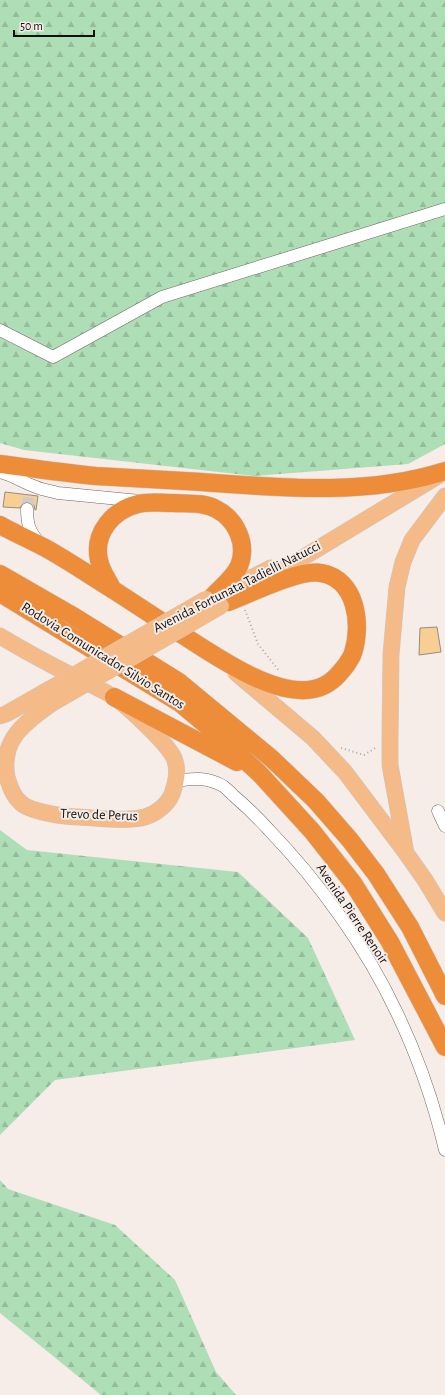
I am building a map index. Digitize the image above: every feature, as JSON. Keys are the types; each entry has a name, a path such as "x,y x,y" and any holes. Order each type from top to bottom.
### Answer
{"highway":[{"path":"0,464 95,476 272,488 314,489 354,488 403,482 445,472"},
{"path":"114,590 102,571 98,560 97,549 99,538 104,527 112,517 125,508 149,502 195,504 214,508 223,513 235,525 242,544 239,565 222,600"},
{"path":"0,525 49,550 114,590 224,662 277,686 306,691 318,688 332,681 353,655 357,637 357,617 354,602 344,586 335,579 321,573 309,573 222,600"},
{"name":"Rodovia Comunicador Silvio Santos","path":"0,574 73,616 179,682 276,763 316,801 350,840 376,874 410,927 445,996"},
{"name":"Rodovia Comunicador Silvio Santos","path":"0,593 180,703 211,729 259,774 312,831 353,883 390,942 445,1047"},
{"path":"114,697 259,774"}],"main road":[{"name":"Avenida Fortunata Tadielli Natucci","path":"50,697 344,532 445,472"},
{"path":"406,853 390,765 392,654 397,587 403,562 412,540 445,496"},
{"name":"Trevo de Perus","path":"0,636 23,650 114,697 140,720 166,747 174,758 176,769 176,781 170,797 160,810 146,817 130,819 66,817 31,809 0,797"},
{"path":"224,662 318,743 345,772 406,853 425,880 445,913"},
{"path":"0,716 50,697"},
{"path":"21,804 11,792 5,771 5,753 10,739 20,726 50,697"}],"street":[{"path":"0,330 53,357 162,297 445,209"},
{"path":"0,472 11,475 29,490 46,490 58,493 149,502"},
{"path":"27,509 27,520 30,531 34,537 49,550"},
{"name":"Avenida Pierre Renoir","path":"176,781 193,778 207,780 223,786 252,811 293,855 324,896 363,950 397,1012 421,1069 436,1115 445,1150"},
{"path":"438,811 445,826"}],"path":[{"path":"222,600 281,673"},
{"path":"335,745 364,755 390,738"}],"green space":[{"path":"0,0 445,0 445,444 408,464 254,476 24,450 0,443"},
{"path":"0,830 27,850 238,872 308,938 355,1040 55,1080 0,1135"},
{"path":"0,1180 8,1189 115,1225 175,1280 216,1372 236,1395 101,1395 0,1313"}],"building":[{"path":"5,492 38,496 36,510 34,505 27,502 23,503 20,508 3,507"},
{"path":"437,627 441,652 419,655 420,628"}],"tunnel":[{"path":"27,509 29,495"}]}
